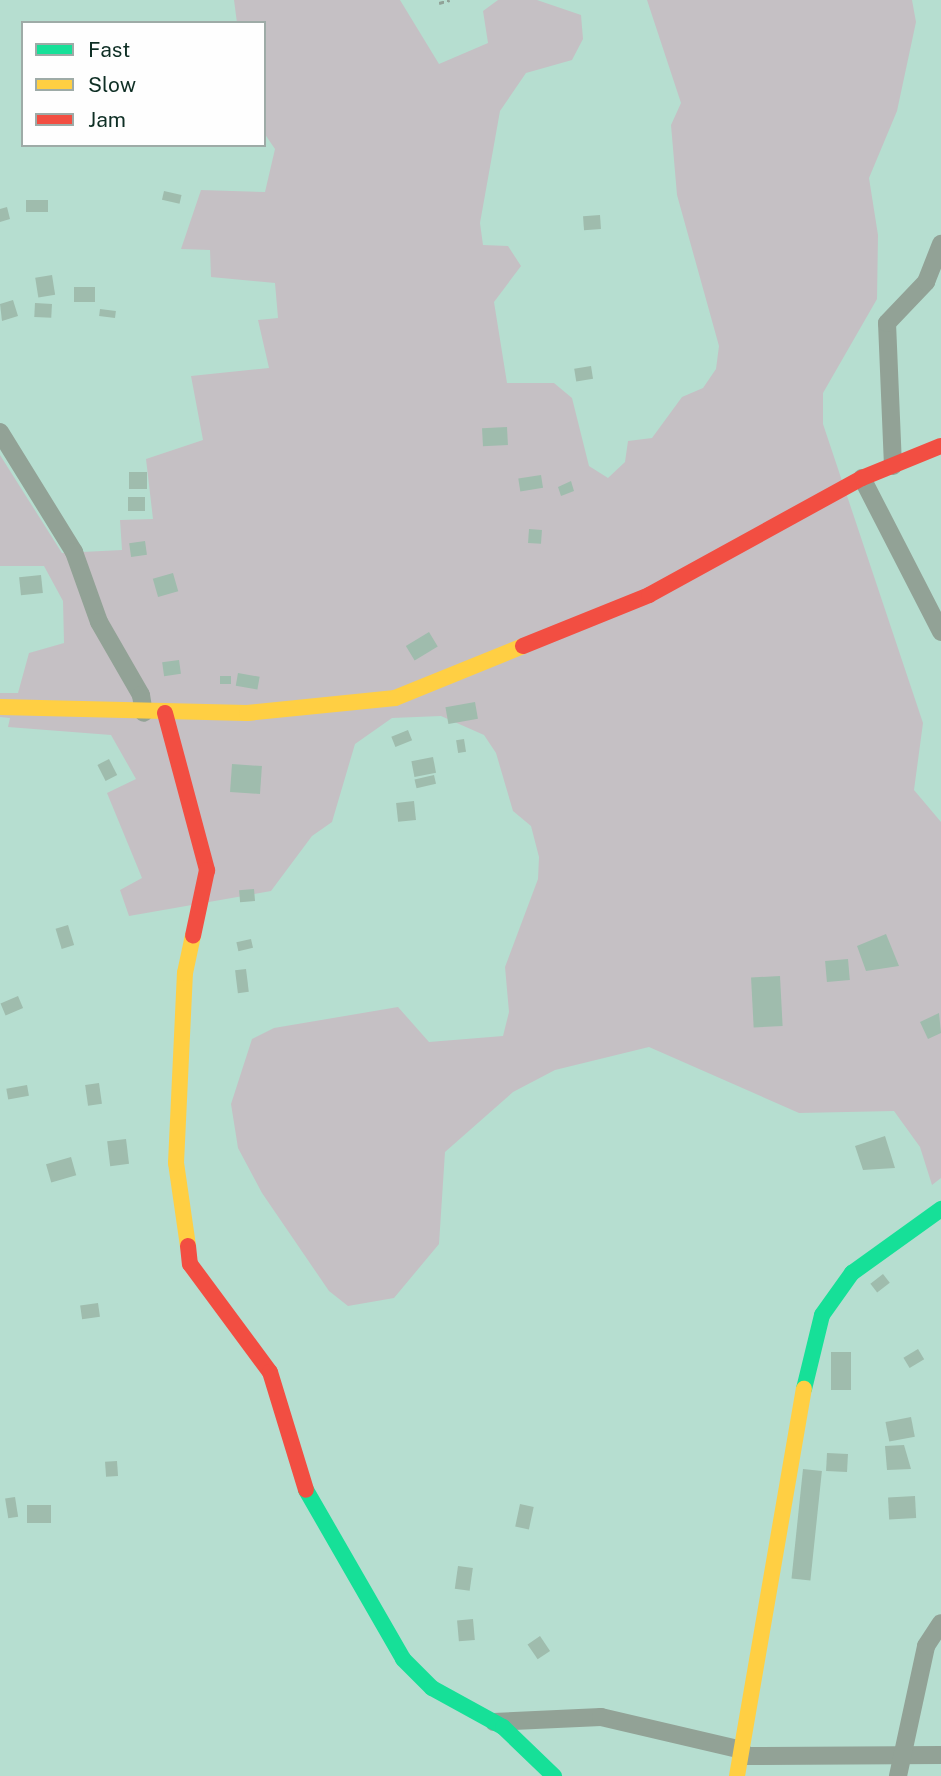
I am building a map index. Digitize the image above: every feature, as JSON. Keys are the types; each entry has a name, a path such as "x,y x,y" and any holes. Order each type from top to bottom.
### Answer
{"street":[{"path":"893,466 887,323 926,282 941,244"},
{"path":"0,432 74,552 144,713"},
{"path":"0,707 144,713 308,710 405,695 649,595 862,478 941,446"},
{"path":"862,478 941,632"},
{"path":"165,713 207,870 185,973 176,1163 190,1264 270,1372 302,1483 403,1659 432,1688 494,1722 554,1776"},
{"path":"737,1776 795,1427 822,1315 852,1273 941,1209"},
{"path":"898,1776 926,1646 941,1623"},
{"path":"494,1722 601,1717 742,1753 941,1755"}],"path":[{"path":"439,4 450,0"}],"shaded area":[{"path":"234,0 400,0 439,64 488,43 483,11 498,0 537,0 581,15 583,39 572,60 526,73 500,111 480,223 483,245 508,246 521,266 494,302 507,383 554,383 572,398 589,466 608,478 625,462 628,441 652,438 682,397 703,388 716,369 719,346 677,195 671,125 681,103 647,0 912,0 916,22 897,111 869,178 878,235 877,299 823,393 823,424 923,723 914,790 941,822 941,1178 932,1185 920,1147 894,1111 799,1113 649,1047 555,1070 513,1092 445,1152 439,1244 394,1298 348,1306 329,1291 262,1193 238,1148 231,1104 252,1039 274,1028 398,1007 429,1042 503,1036 509,1012 505,967 538,879 539,857 531,826 513,811 496,753 484,735 441,716 392,718 355,744 332,822 312,836 271,891 129,916 120,890 142,878 107,793 136,779 111,735 8,727 10,718 0,717 0,693 18,693 29,653 64,643 63,601 44,566 0,566 0,455 62,553 122,550 120,520 153,519 146,459 203,440 191,376 269,368 258,320 278,318 275,283 211,277 210,250 181,249 201,190 265,192 275,149 266,136 266,21 237,21"}],"building":[{"path":"164,191 182,195 180,204 162,200"},
{"path":"26,200 48,200 48,212 26,212"},
{"path":"7,207 10,219 0,222 0,209"},
{"path":"600,215 601,229 584,230 583,216"},
{"path":"52,275 55,295 38,297 35,278"},
{"path":"74,287 95,287 95,302 74,302"},
{"path":"13,300 18,316 2,321 0,304"},
{"path":"35,303 52,304 51,318 34,317"},
{"path":"100,309 116,311 115,318 99,316"},
{"path":"591,366 593,379 576,381 574,369"},
{"path":"507,427 508,445 483,446 482,428"},
{"path":"129,472 147,472 147,489 129,489"},
{"path":"541,475 543,488 520,491 518,479"},
{"path":"571,481 574,491 561,496 558,487"},
{"path":"128,497 145,497 145,511 128,511"},
{"path":"529,529 542,530 541,544 528,543"},
{"path":"145,541 147,555 131,557 129,543"},
{"path":"173,573 178,591 158,597 153,579"},
{"path":"41,575 43,593 21,595 19,577"},
{"path":"429,632 438,647 415,660 406,646"},
{"path":"179,660 181,674 164,676 162,662"},
{"path":"238,673 260,677 257,690 236,686"},
{"path":"220,676 231,676 231,684 220,684"},
{"path":"475,702 478,719 448,724 445,707"},
{"path":"408,730 412,740 395,747 391,737"},
{"path":"464,739 466,752 458,753 456,740"},
{"path":"433,757 436,773 414,777 411,761"},
{"path":"109,759 117,775 106,781 97,765"},
{"path":"232,764 262,766 260,794 230,792"},
{"path":"434,775 436,784 417,788 415,779"},
{"path":"414,801 416,820 398,822 396,803"},
{"path":"254,889 255,901 240,902 239,890"},
{"path":"68,925 74,945 62,949 56,929"},
{"path":"886,934 899,966 866,971 857,946"},
{"path":"251,939 253,948 238,951 236,942"},
{"path":"848,959 850,980 827,982 825,961"},
{"path":"246,969 249,992 238,993 235,970"},
{"path":"780,976 783,1026 754,1027 751,978"},
{"path":"18,996 23,1008 6,1015 1,1003"},
{"path":"939,1013 941,1033 928,1039 920,1022"},
{"path":"99,1083 102,1104 88,1106 85,1085"},
{"path":"27,1085 29,1096 8,1099 6,1089"},
{"path":"885,1136 895,1168 863,1170 855,1146"},
{"path":"126,1139 129,1164 110,1166 107,1141"},
{"path":"71,1157 76,1175 51,1182 46,1164"},
{"path":"883,1274 890,1283 877,1293 870,1284"},
{"path":"98,1303 100,1317 82,1319 80,1306"},
{"path":"918,1349 924,1359 910,1368 903,1358"},
{"path":"831,1352 851,1352 851,1390 831,1390"},
{"path":"911,1417 915,1437 889,1442 885,1422"},
{"path":"904,1445 911,1469 887,1470 885,1446"},
{"path":"827,1453 848,1454 847,1472 826,1471"},
{"path":"117,1461 118,1476 106,1477 105,1462"},
{"path":"803,1469 822,1471 810,1580 792,1578"},
{"path":"915,1496 916,1518 889,1519 888,1497"},
{"path":"15,1497 18,1517 8,1518 5,1499"},
{"path":"520,1504 534,1507 529,1529 515,1526"},
{"path":"27,1505 51,1505 51,1523 27,1523"},
{"path":"458,1566 473,1568 470,1591 455,1589"},
{"path":"473,1619 475,1640 459,1641 457,1620"},
{"path":"540,1636 550,1651 538,1659 528,1644"}],"traffic: fast":[{"path":"804,1389 822,1315 852,1273 941,1209"},
{"path":"306,1490 403,1659 432,1688 503,1727 554,1776"}],"traffic: slow":[{"path":"0,707 247,713 395,698 523,646"},
{"path":"188,1246 176,1163 185,973 193,936"},
{"path":"737,1776 804,1389"}],"traffic: jam":[{"path":"523,646 649,595 862,478 941,446"},
{"path":"165,713 207,870 193,936"},
{"path":"188,1246 190,1264 270,1372 306,1490"}]}
